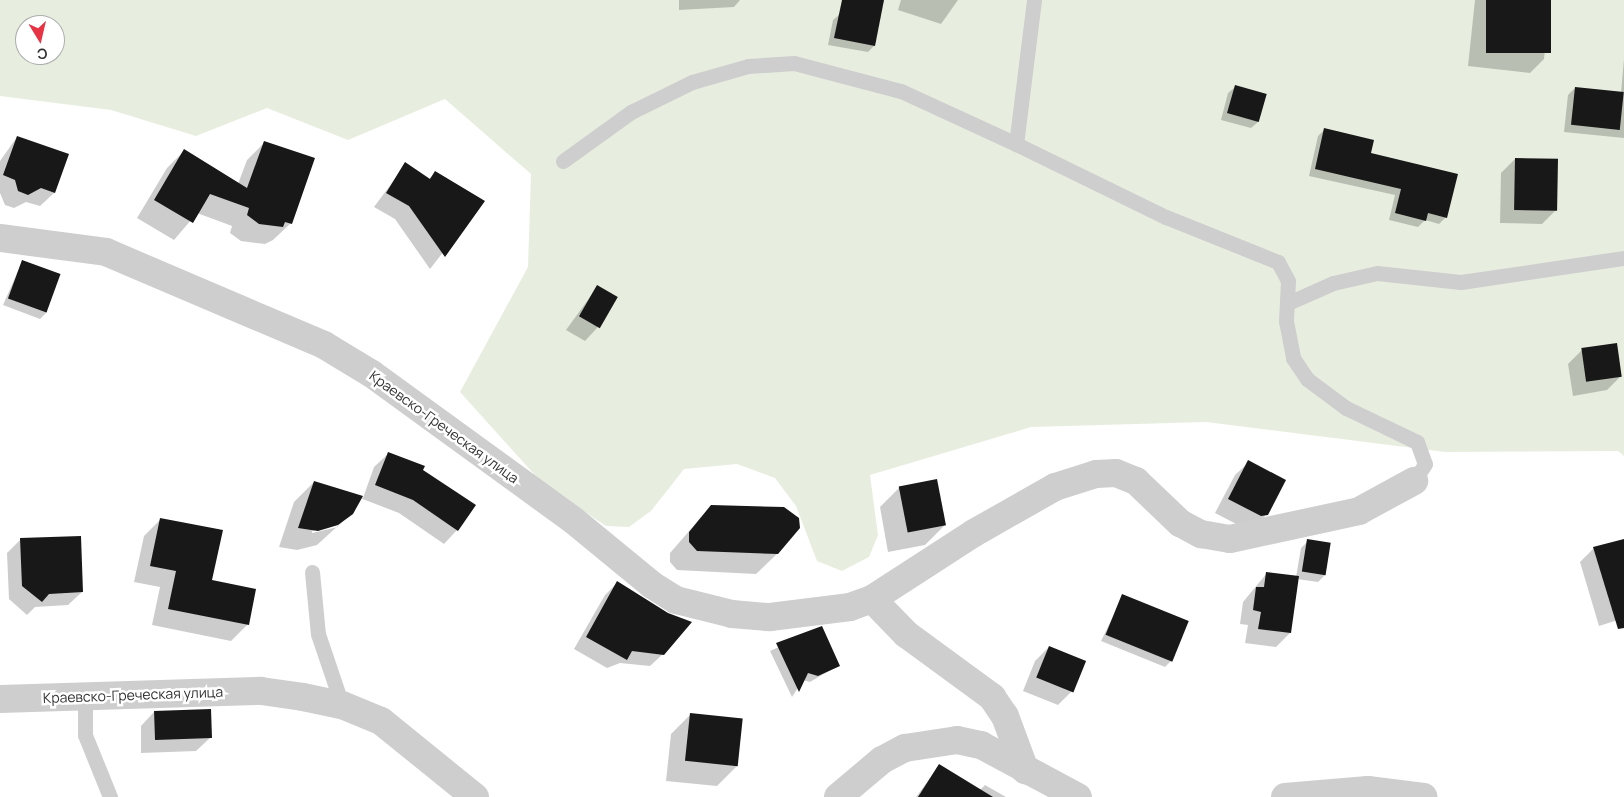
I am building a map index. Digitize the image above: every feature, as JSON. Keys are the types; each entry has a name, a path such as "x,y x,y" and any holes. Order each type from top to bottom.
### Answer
{"street":[{"name":"Краевско-Греческая улица","path":"0,238 106,252 324,345 380,380 676,600 732,614 770,617 850,607 872,599 1047,492 1096,474 1116,473 1136,481 1180,523 1201,534 1230,539 1359,511 1414,481"},
{"path":"872,599 906,634 992,697 1005,716 1026,770"},
{"name":"Краевско-Греческая улица","path":"0,699 85,698 261,691 342,705 381,721 412,742 475,797"},
{"path":"838,797 882,760 905,748 957,740 981,745 1078,797"},
{"path":"1285,797 1368,790 1424,797"}],"lane":[{"path":"1016,144 1034,0"},
{"path":"563,161 632,112 692,82 748,66 794,63 901,91 1016,144 1142,206 1278,262 1288,281 1288,339 1307,378 1346,408 1417,442 1425,464 1414,481"},
{"path":"1288,303 1333,284 1377,273 1462,282 1624,258"},
{"path":"312,572 318,634 342,705"},
{"path":"85,698 85,735 110,797"}],"green space":[{"path":"0,0 1624,0 1624,456 1618,451 1445,452 1206,422 1031,427 870,475 878,535 869,557 842,571 817,561 796,506 775,478 737,464 684,469 651,511 629,527 606,526 543,484 460,392 528,267 531,174 445,99 348,140 267,108 196,136 111,110 0,96"}],"building":[{"path":"842,0 884,0 875,46 834,38"},
{"path":"1486,0 1551,0 1551,53 1486,53"},
{"path":"1235,85 1267,94 1259,122 1227,113"},
{"path":"1575,87 1624,92 1620,130 1571,125"},
{"path":"1324,128 1374,140 1371,153 1458,174 1447,218 1428,213 1426,221 1395,213 1401,189 1315,169"},
{"path":"17,136 69,154 55,193 41,188 28,195 18,191 15,180 3,175"},
{"path":"264,141 315,158 292,224 285,222 283,227 259,224 247,215 249,208 210,194 193,223 154,200 184,149 247,188"},
{"path":"1515,158 1558,159 1557,211 1514,210"},
{"path":"405,162 430,179 435,171 485,201 445,257 409,206 386,193"},
{"path":"22,260 61,274 47,313 8,299"},
{"path":"597,285 618,297 600,328 579,316"},
{"path":"1617,343 1622,377 1586,382 1581,348"},
{"path":"388,452 425,466 423,470 476,505 458,531 413,500 375,485"},
{"path":"1248,460 1286,480 1268,515 1261,516 1228,499"},
{"path":"937,479 946,525 908,533 899,486"},
{"path":"314,481 363,496 353,514 338,525 318,531 298,528"},
{"path":"711,505 784,507 799,518 800,528 778,554 697,551 689,542 689,532"},
{"path":"160,518 223,530 212,580 256,589 249,625 168,609 176,571 150,566"},
{"path":"81,536 83,592 49,594 42,602 22,586 20,538"},
{"path":"1307,539 1331,543 1326,575 1302,572"},
{"path":"1624,539 1624,628 1618,629 1593,547"},
{"path":"1266,572 1299,576 1291,633 1258,629 1261,612 1253,610 1256,587 1264,587"},
{"path":"617,581 668,613 692,622 664,655 632,651 627,660 586,637"},
{"path":"1122,594 1189,621 1172,662 1106,635"},
{"path":"822,626 840,666 818,676 808,673 799,692 776,643"},
{"path":"1049,646 1086,661 1073,693 1036,678"},
{"path":"211,709 212,738 155,740 154,711"},
{"path":"690,713 743,719 738,766 685,761"},
{"path":"939,764 993,797 918,797"}]}
